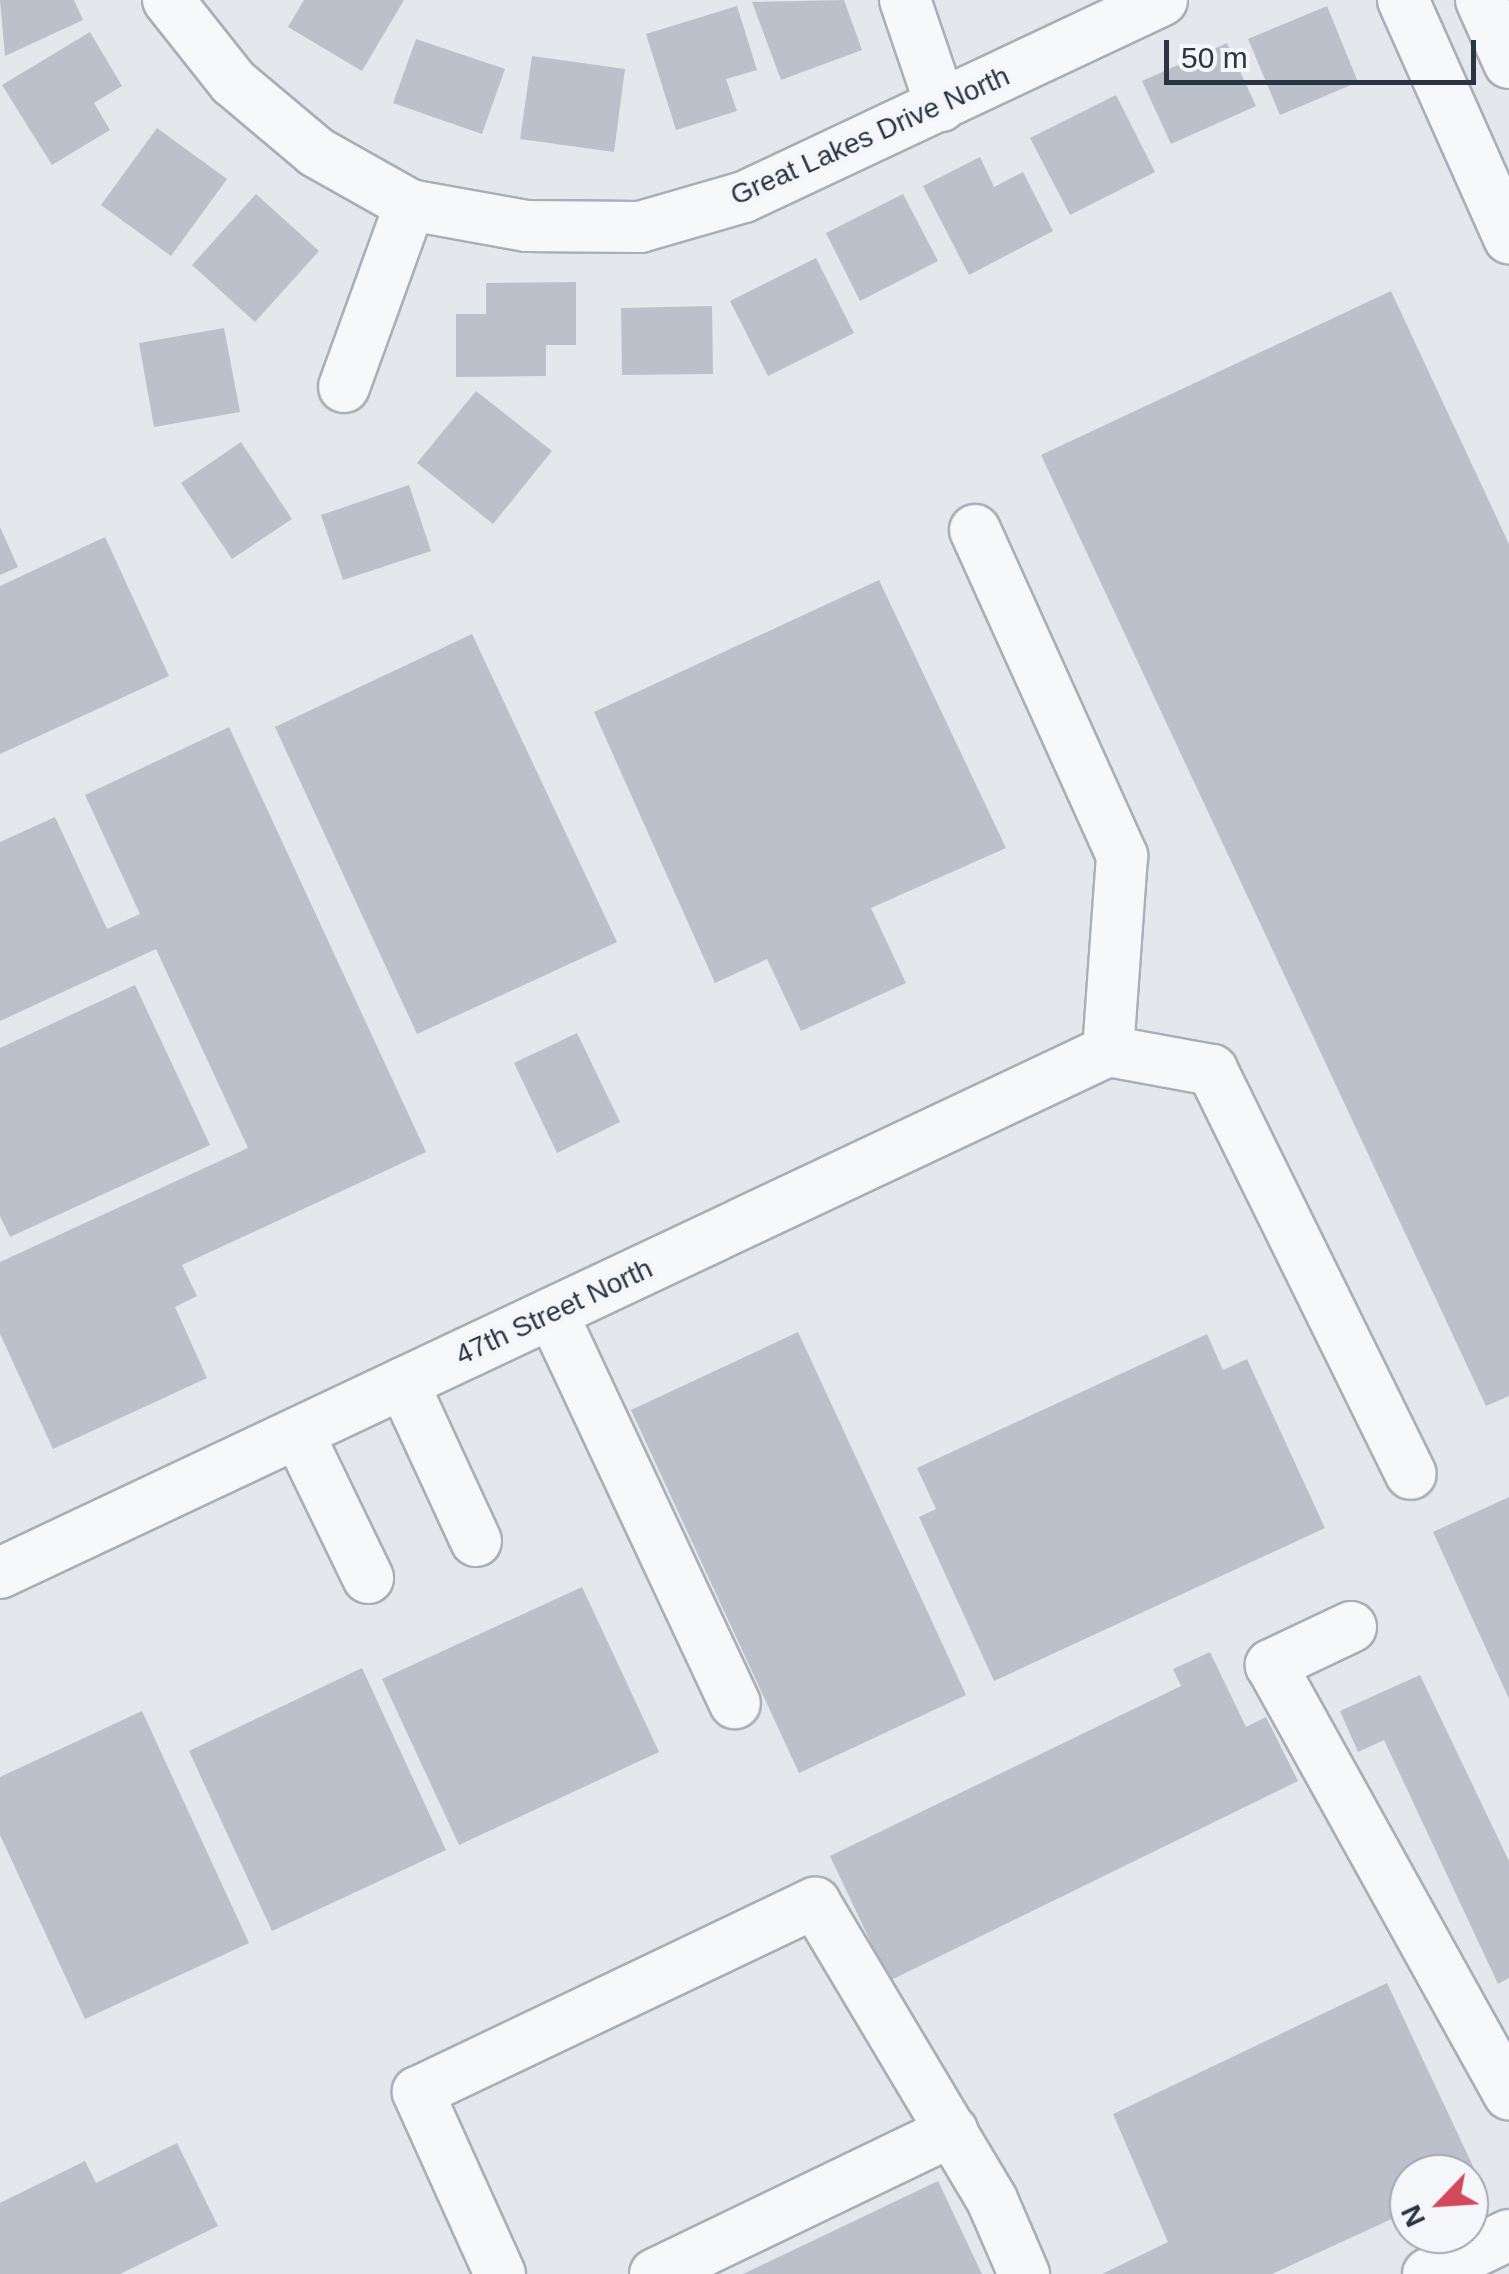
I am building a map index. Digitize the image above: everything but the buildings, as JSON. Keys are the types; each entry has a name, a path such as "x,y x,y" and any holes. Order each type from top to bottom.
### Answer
{"street":[{"name":"Great Lakes Drive North","path":"168,0 233,82 316,152 410,205 527,226 640,226 744,197 1162,0"},
{"path":"904,0 941,106"},
{"path":"1402,0 1496,178 1509,238"},
{"path":"1481,0 1509,63"},
{"path":"344,388 410,205"},
{"path":"975,530 1122,856 1108,1052 1212,1070 1411,1474"},
{"name":"47th Street North","path":"0,1573 1108,1052"},
{"path":"552,1313 735,1703"},
{"path":"403,1383 476,1541"},
{"path":"298,1432 368,1578"},
{"path":"1351,1627 1270,1665 1509,2095"},
{"path":"500,2274 418,2092 816,1902 952,2131 1024,2274"},
{"path":"654,2274 952,2131"},
{"path":"1432,2273 1509,2235"}]}
